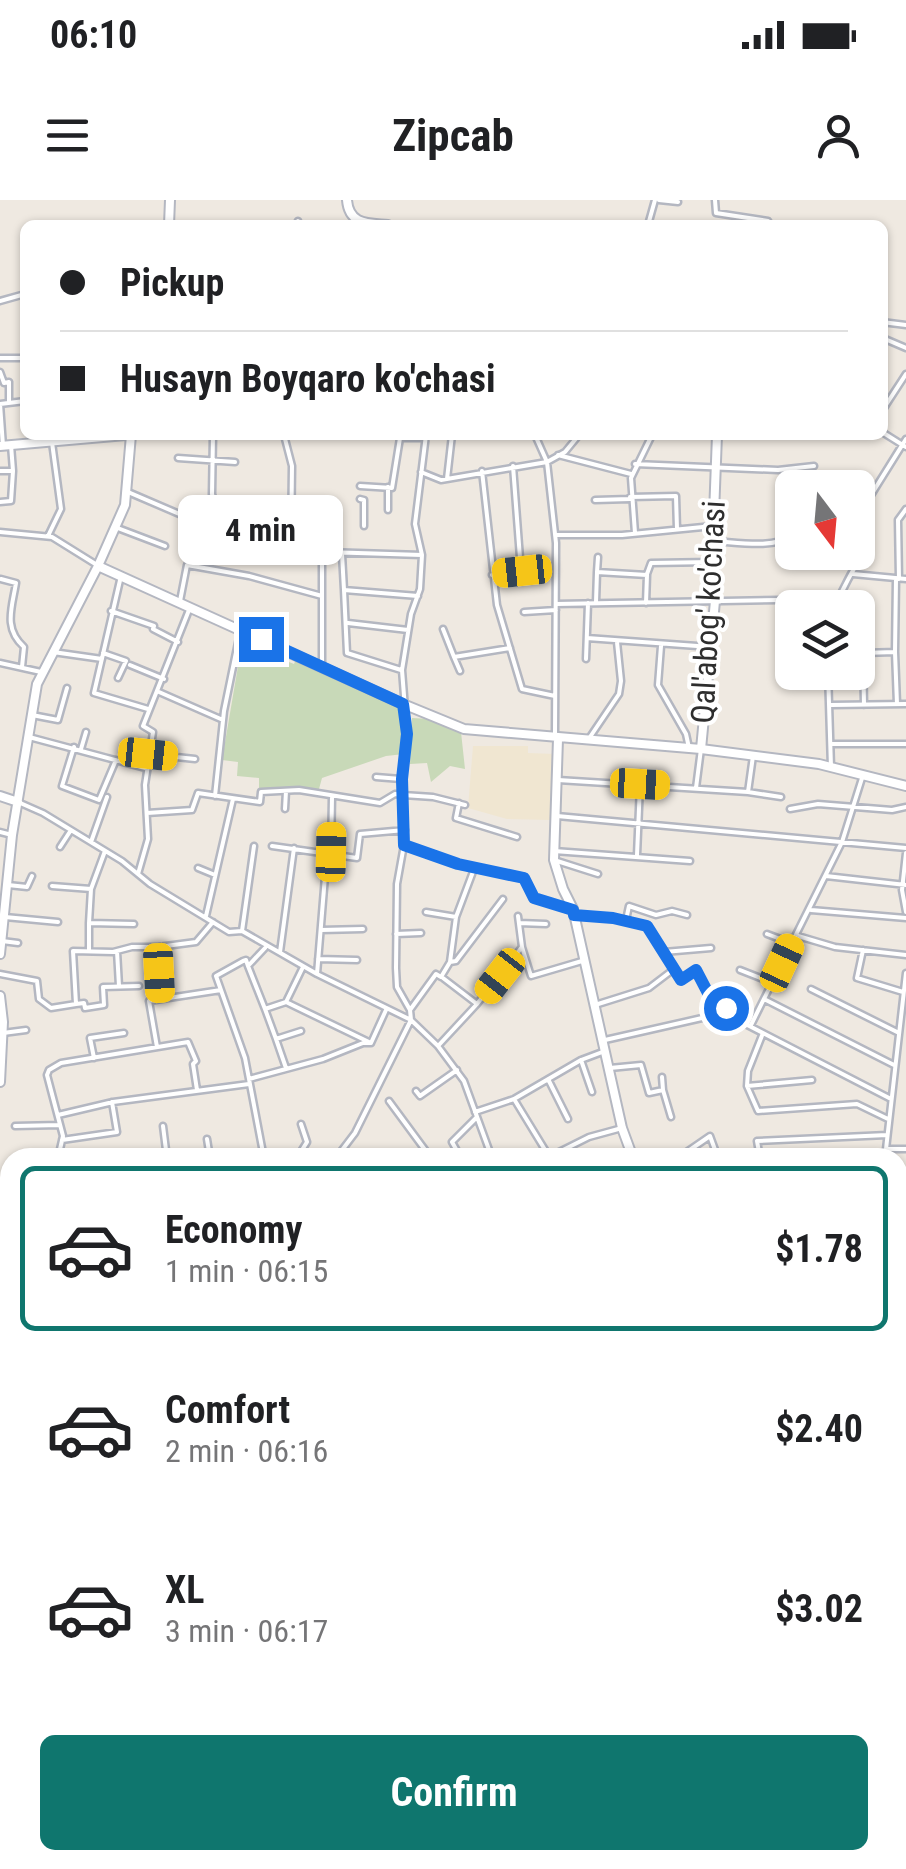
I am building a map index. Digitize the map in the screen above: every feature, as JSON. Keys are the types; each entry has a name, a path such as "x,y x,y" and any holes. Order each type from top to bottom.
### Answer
{"main road":[{"path":"347,200 351,217 361,220"},
{"path":"5,445 44,440"},
{"path":"0,954 12,834 41,672 115,527 128,492 128,440"},
{"name":"Qal'abog' ko'chasi","path":"701,749 714,601 717,440"},
{"path":"98,566 464,728 701,749 831,767 906,786"},
{"path":"556,738 554,856 562,889 574,913 629,1148"},
{"path":"0,796 18,802"},
{"path":"0,996 0,1082"}],"street":[{"path":"657,200 678,202"},
{"path":"715,200 716,213 762,220"},
{"path":"0,372 4,383 9,382 10,402"},
{"path":"888,402 906,374"},
{"path":"0,502 11,501 14,483 0,404 20,401"},
{"path":"48,536 61,509 52,440"},
{"path":"213,440 212,494 218,514 215,529"},
{"path":"285,440 292,466 293,551 422,556"},
{"path":"360,486 392,488 400,440"},
{"path":"344,1148 355,1134 411,1020 397,987 397,884 405,830 402,779 407,734 402,670 418,596 422,556 415,524 426,440"},
{"path":"447,479 451,440"},
{"path":"538,440 546,462 555,535 556,738"},
{"path":"421,472 441,480 546,462 574,440"},
{"path":"635,534 631,474 649,440"},
{"path":"844,590 857,561 868,549 858,516 905,443"},
{"path":"558,455 631,474"},
{"path":"178,458 235,462"},
{"path":"635,464 778,470 814,466"},
{"path":"492,574 522,571 513,466"},
{"path":"0,471 13,471"},
{"path":"482,471 498,615 522,689 555,696"},
{"path":"388,488 388,510"},
{"path":"128,492 215,529 291,544"},
{"path":"594,500 676,496 677,529"},
{"path":"360,500 364,500 364,526"},
{"path":"897,704 898,520 906,509"},
{"path":"555,535 635,534 714,526"},
{"path":"115,527 165,546"},
{"path":"0,532 48,536 98,566"},
{"path":"712,542 775,542"},
{"path":"322,552 322,667"},
{"path":"342,552 346,653 402,670"},
{"path":"596,602 598,556"},
{"path":"646,603 651,563 712,562"},
{"path":"180,601 187,565 249,576 322,596"},
{"path":"597,572 647,575"},
{"path":"853,574 900,579"},
{"path":"120,576 94,694 148,709"},
{"path":"1,579 16,583 10,620 14,638 24,647 22,667"},
{"path":"344,590 418,596"},
{"path":"524,612 596,602 775,600"},
{"path":"586,659 588,603"},
{"path":"138,874 148,839 146,768 153,732 143,726 190,606"},
{"path":"111,611 154,626 152,629 178,642"},
{"path":"346,623 408,630"},
{"path":"214,796 223,720 241,630"},
{"path":"443,630 460,671"},
{"path":"587,638 711,647"},
{"path":"587,740 619,694 617,642"},
{"path":"661,644 658,685 686,734 689,748"},
{"path":"454,657 510,648"},
{"path":"52,652 126,662 118,678"},
{"path":"864,705 863,653 895,652"},
{"path":"0,663 41,672"},
{"path":"130,664 164,679"},
{"path":"32,714 58,720 68,688"},
{"path":"828,690 831,767"},
{"path":"158,692 223,720"},
{"path":"828,706 906,704"},
{"path":"80,749 86,732"},
{"path":"29,737 146,768"},
{"path":"832,744 906,744"},
{"path":"74,746 62,786 99,800 116,760"},
{"name":"Qal'abog' ko'chasi","path":"696,788 701,749"},
{"path":"148,754 194,758"},
{"path":"748,792 753,756"},
{"path":"751,1025 842,842 863,775"},
{"path":"376,777 402,779"},
{"path":"557,780 781,796"},
{"path":"637,857 640,784"},
{"path":"146,813 192,810 198,793 260,802 261,792 286,791 380,802 403,794 462,804 456,818 517,837"},
{"path":"284,809 286,791"},
{"path":"317,974 332,795"},
{"path":"91,842 107,797"},
{"path":"206,916 233,799"},
{"path":"18,802 106,850 229,932 242,932 411,1020 456,1070 488,1148"},
{"path":"790,809 818,804 892,810 906,807"},
{"path":"555,816 906,850 906,915 810,910"},
{"path":"60,848 71,830"},
{"path":"272,846 357,858 360,834 405,830"},
{"path":"0,832 12,834"},
{"path":"404,845 458,864 524,878 534,898 574,913 647,926 681,980 696,970 708,993 725,1010 891,1099"},
{"path":"242,932 254,846"},
{"path":"280,954 294,848"},
{"path":"90,950 91,889 106,850"},
{"path":"554,856 690,860"},
{"path":"554,856 598,874"},
{"path":"441,977 450,962 456,917 475,867"},
{"path":"198,868 215,875"},
{"path":"5,891 27,888 32,876"},
{"path":"826,876 904,885"},
{"path":"52,886 91,889"},
{"path":"450,962 456,960 503,899"},
{"path":"626,920 630,906 656,914 672,911 687,915"},
{"path":"426,912 456,917"},
{"path":"518,916 531,976 584,961"},
{"path":"5,917 58,922"},
{"path":"76,1004 73,951 117,951 196,942 214,921"},
{"path":"89,923 134,924"},
{"path":"520,923 546,924"},
{"path":"321,930 363,929"},
{"path":"396,934 421,933"},
{"path":"767,934 791,943"},
{"path":"796,936 835,947 906,955"},
{"path":"2,941 18,943"},
{"path":"158,947 160,999"},
{"path":"248,966 266,947"},
{"path":"438,1046 522,947"},
{"path":"664,952 711,948"},
{"path":"863,950 857,978 904,992"},
{"path":"117,951 119,986"},
{"path":"262,1148 249,1081 216,976 244,960 286,1068"},
{"path":"318,960 357,960"},
{"path":"265,1010 286,1002 303,966"},
{"path":"595,1005 649,988 674,969"},
{"path":"740,970 773,983"},
{"path":"886,1148 906,973"},
{"path":"0,974 37,981 38,999 51,1008 84,1002 85,1008 104,1005 104,987 139,986"},
{"path":"410,1010 436,974 477,1004"},
{"path":"157,1047 148,1001 220,990"},
{"path":"725,1010 730,990"},
{"path":"811,990 899,1032"},
{"path":"764,999 895,1066"},
{"path":"286,1002 371,1043"},
{"path":"371,1043 386,1010"},
{"path":"602,1040 725,1010"},
{"path":"3,1033 26,1030"},
{"path":"276,1040 302,1030"},
{"path":"94,1058 90,1038 124,1032"},
{"path":"763,1032 752,1057 747,1086 758,1112 856,1104 888,1119"},
{"path":"60,1148 60,1125 47,1072 61,1064 188,1042 196,1061 193,1064 197,1090"},
{"path":"58,1115 112,1102 249,1081 371,1043"},
{"path":"455,1148 452,1142 476,1114 514,1099 581,1060 605,1052"},
{"path":"581,1060 592,1092"},
{"path":"610,1068 641,1065 649,1093 663,1090"},
{"path":"416,1091 420,1096 456,1070"},
{"path":"662,1077 671,1117"},
{"path":"548,1079 568,1119"},
{"path":"747,1086 812,1080"},
{"path":"514,1099 543,1148"},
{"path":"388,1100 424,1148"},
{"path":"62,1140 116,1132 112,1102"},
{"path":"301,1124 308,1142 304,1148"},
{"path":"15,1126 60,1125"},
{"path":"163,1126 166,1148"},
{"path":"566,1148 622,1128"},
{"path":"759,1148 758,1141 887,1135"},
{"path":"693,1148 710,1136 714,1148"},
{"path":"207,1139 208,1148"}],"shaded area":[{"path":"473,746 528,746 528,753 555,754 550,820 507,819 468,808"}],"green space":[{"path":"243,637 257,643 256,649 294,664 296,659 398,706 404,724 404,754 386,756 322,778 319,789 259,791 259,778 237,776 238,762 222,760"},
{"path":"412,718 431,719 461,732 465,769 450,766 431,782 427,763 410,764"}],"route":[{"path":"261,639 403,704 407,734 402,771 404,845 458,864 524,878 534,898 573,910 574,915 647,926 681,980 696,970 708,993 726,1008"}]}
